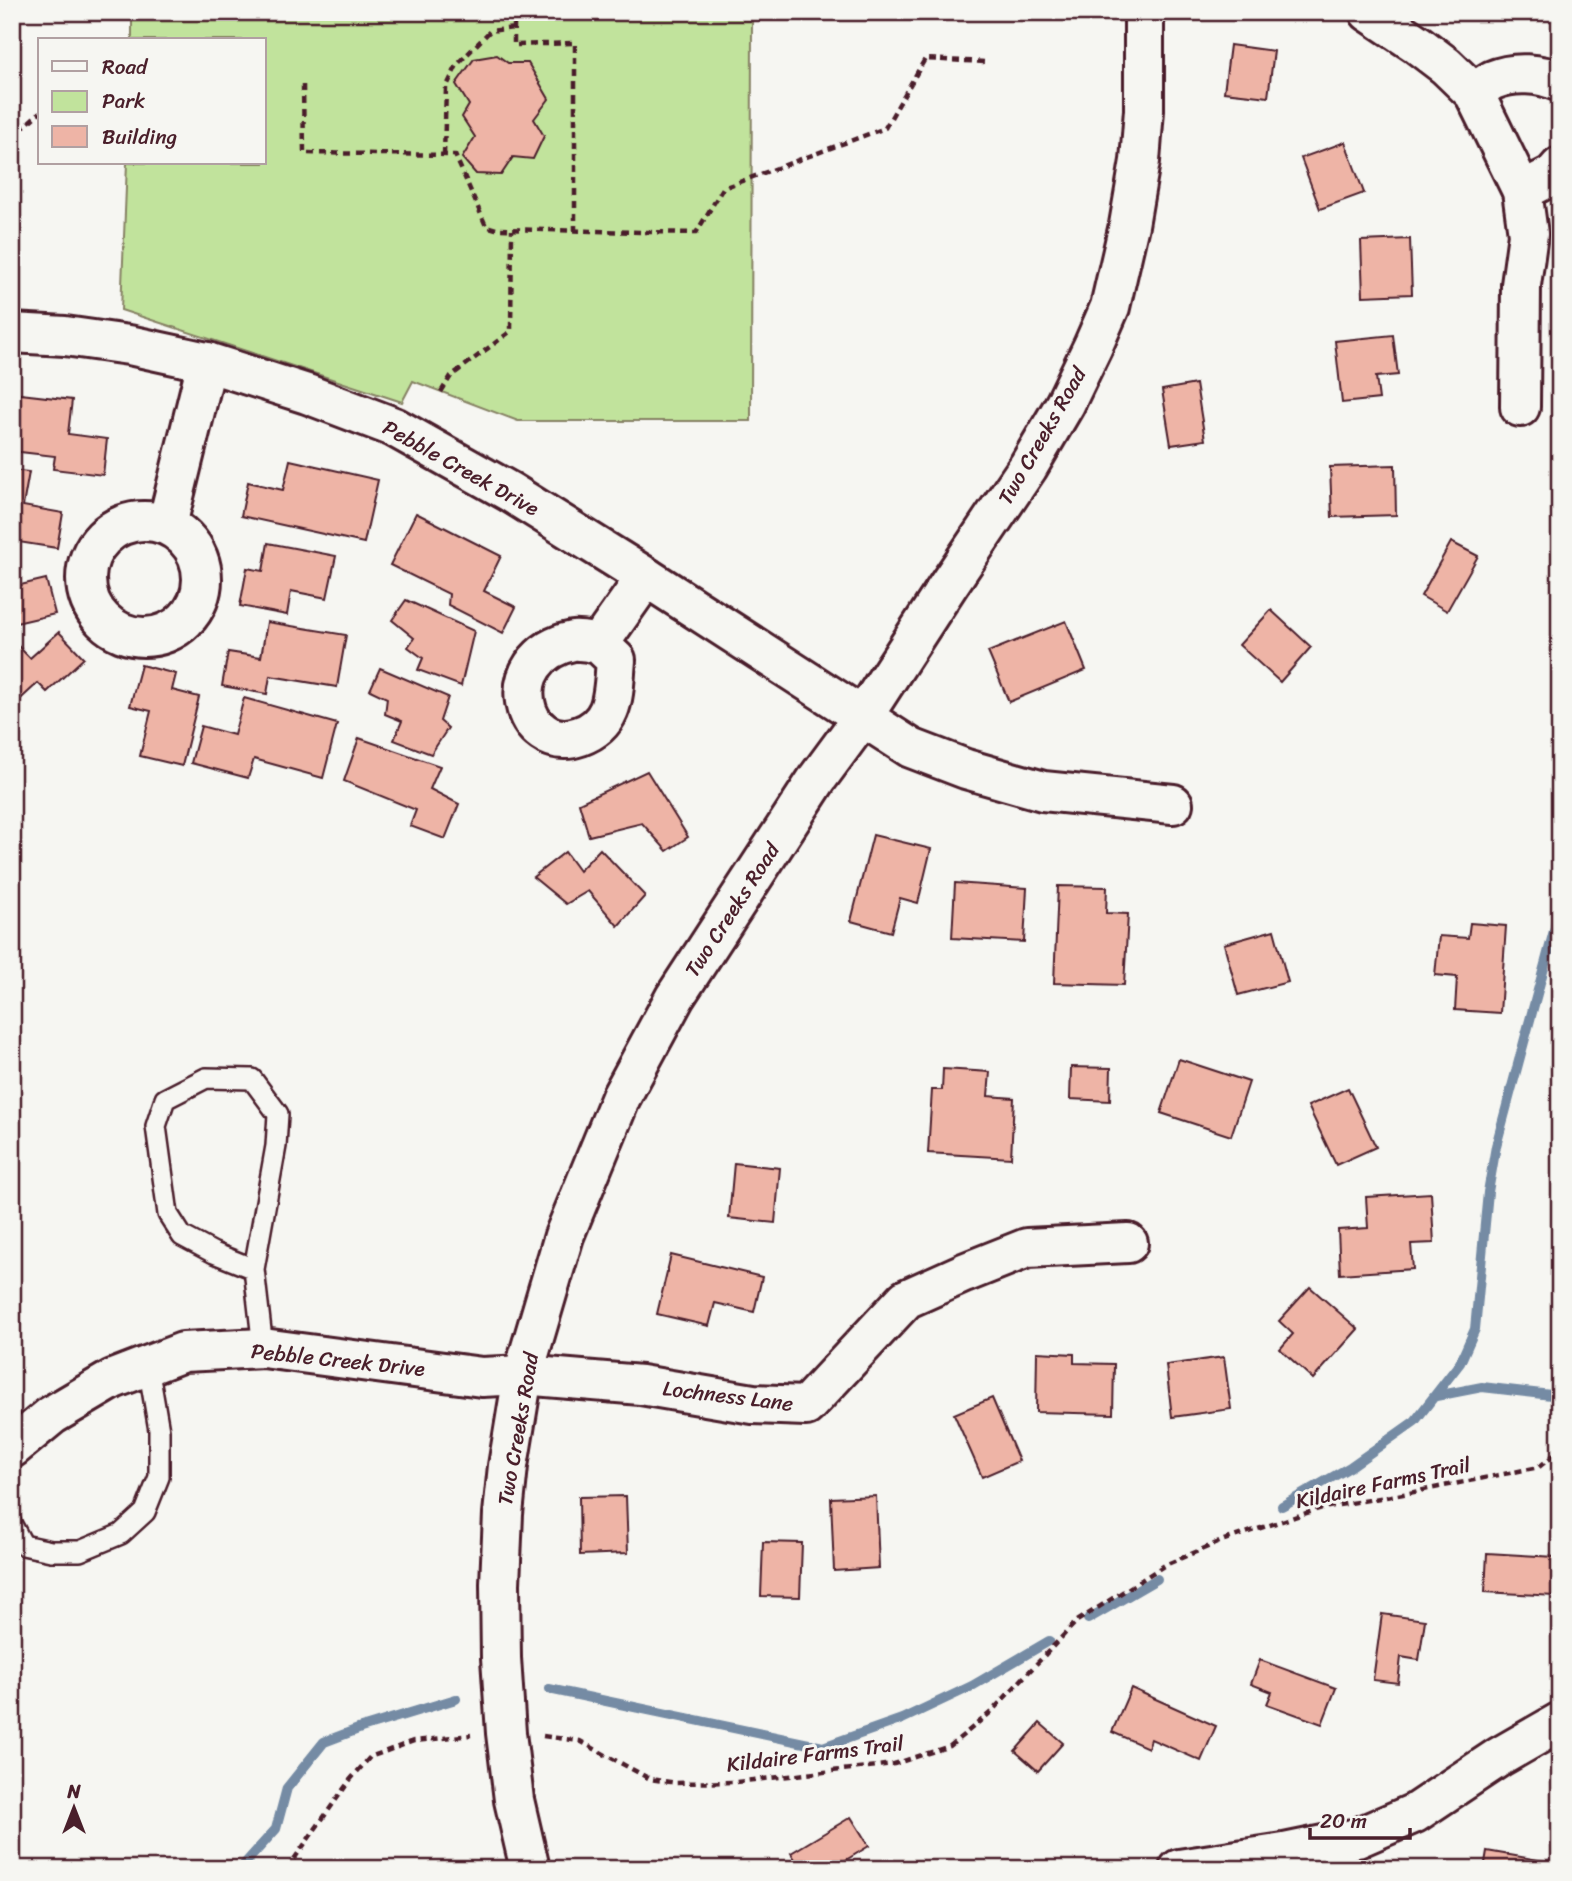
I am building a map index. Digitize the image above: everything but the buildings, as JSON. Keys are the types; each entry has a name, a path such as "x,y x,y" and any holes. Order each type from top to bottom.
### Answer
{"street":[{"name":"Two Creeks Road","path":"530,1869 512,1787 506,1733 500,1634 503,1514 523,1375 564,1236 621,1097 676,997 817,779 862,718 1028,467 1065,404 1110,307 1129,225 1140,162 1144,110 1144,12"},
{"path":"1369,12 1446,66 1474,93 1522,191 1528,234 1521,285 1520,407"},
{"path":"1474,93 1493,80 1524,74 1546,75 1560,82"},
{"path":"1522,191 1553,175 1560,167"},
{"name":"Pebble Creek Drive","path":"12,333 65,336 129,345 207,362 307,394 394,428 510,492 911,748 966,769 1042,791 1173,804"},
{"path":"167,525 207,362"},
{"path":"600,644 646,577"},
{"name":"Lochness Lane","path":"523,1375 641,1385 753,1404 806,1406 906,1299 964,1272 1027,1248 1128,1243"},
{"name":"Pebble Creek Drive","path":"12,1448 52,1415 113,1378 183,1352 263,1348 482,1377 523,1375"},
{"path":"1179,1869 1284,1853 1357,1838 1415,1813 1499,1757 1560,1722"}],"lane":[{"path":"254,1269 214,1253 182,1236 168,1214 156,1126 165,1099 206,1078 252,1079 278,1114 276,1146 254,1269 263,1348"},
{"path":"12,1525 23,1545 51,1551 80,1551 121,1534 145,1512 159,1477 159,1430 148,1366"}],"path":[{"path":"514,12 514,45 575,43 575,231"},
{"path":"444,155 446,88 457,65 490,31 514,28"},
{"path":"303,85 304,153 455,155 486,226 512,230 696,233 723,188 885,128 925,59 986,62"},
{"path":"20,130 38,114"},
{"path":"441,392 451,376 511,331 512,230"},
{"name":"Kildaire Farms Trail","path":"541,1736 580,1741 650,1779 676,1783 736,1782 904,1761 950,1746 990,1713 1077,1621 1165,1564 1224,1540 1322,1508 1539,1467 1560,1450"},
{"path":"287,1869 350,1780 370,1757 414,1741 472,1734"}],"green space":[{"path":"132,12 752,12 751,421 518,421 413,381 402,402 121,310 127,164 266,164 266,38 132,38"}],"waterway":[{"path":"1282,1506 1350,1467 1415,1421 1460,1363 1475,1329 1488,1192 1496,1146 1555,927 1560,892"},
{"path":"1436,1396 1482,1387 1560,1396"},
{"path":"1088,1619 1157,1579"},
{"path":"549,1689 823,1747 902,1719 972,1686 1049,1641"},
{"path":"240,1869 276,1829 287,1788 324,1742 456,1699"}]}
